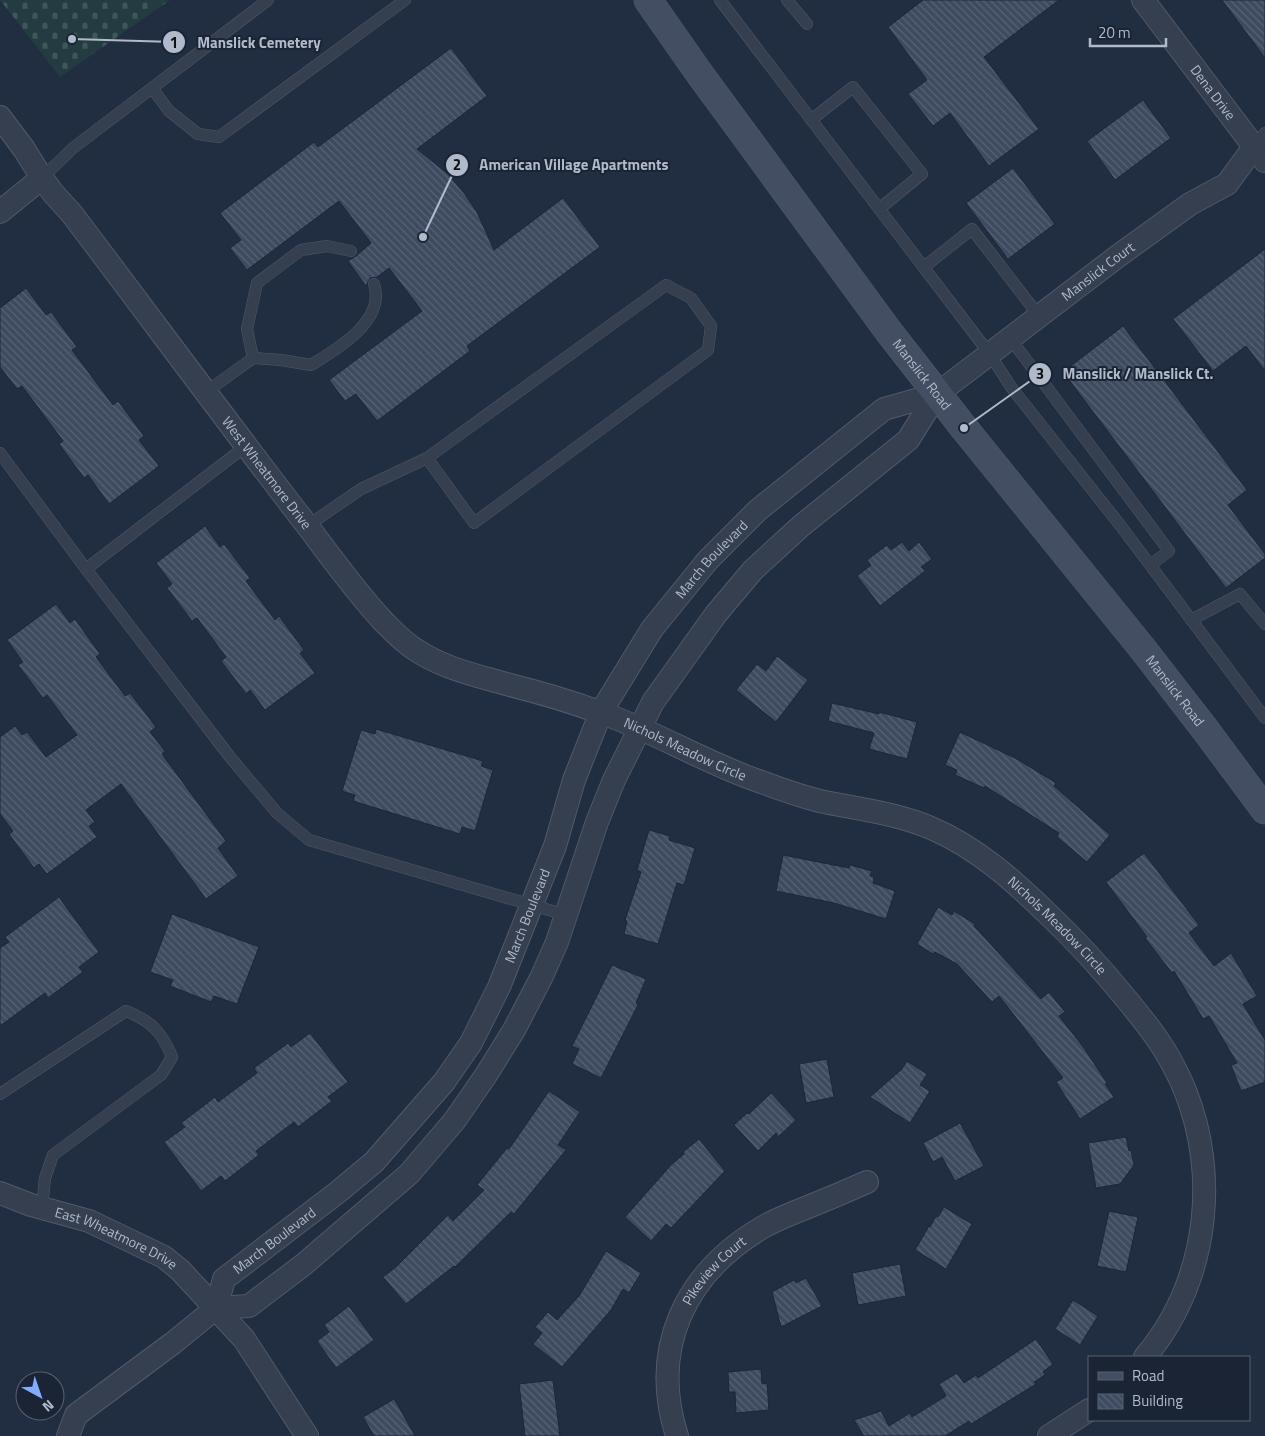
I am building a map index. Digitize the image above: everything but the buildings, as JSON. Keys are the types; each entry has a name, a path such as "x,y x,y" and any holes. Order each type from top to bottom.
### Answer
{"main road":[{"name":"Manslick Road","path":"648,0 705,81 937,394 1142,648 1265,810"}],"street":[{"name":"Dena Drive","path":"1143,0 1261,147"},
{"name":"West Wheatmore Drive","path":"0,116 42,178 72,214 307,526 368,604 402,640 418,652 456,670 541,693 609,716"},
{"name":"Manslick Court","path":"937,394 989,353 1190,204 1227,184 1261,147"},
{"path":"0,212 42,178"},
{"name":"March Boulevard","path":"216,1308 224,1279 338,1192 374,1162 444,1082 475,1035 499,987 532,906 555,846 574,780 609,716 652,628 708,560 758,510 884,409 937,394"},
{"path":"68,1436 76,1415 216,1308 249,1306 303,1265 409,1174 455,1120 509,1037 542,976 557,942 597,822 614,780 653,702 716,614 753,570 800,526 908,440 937,394"},
{"name":"Nichols Meadow Circle","path":"609,716 639,727 686,751 751,778 815,800 885,814 930,827 965,846 1020,887 1093,958 1150,1028 1175,1068 1191,1106 1200,1144 1205,1183 1203,1224 1194,1267 1178,1308 1147,1356"},
{"name":"Pikeview Court","path":"677,1436 670,1415 667,1383 670,1351 679,1318 696,1285 719,1259 742,1240 764,1226 867,1182"},
{"name":"East Wheatmore Drive","path":"0,1193 42,1208 89,1221 164,1256 216,1308"},
{"path":"216,1308 244,1339 307,1436"},
{"path":"1049,1436 1088,1411"}],"lane":[{"path":"42,178 73,148 268,0"},
{"path":"152,88 170,111 198,134 219,137 405,0"},
{"path":"720,0 989,353 1011,387 1150,565 1264,716"},
{"path":"787,0 807,24"},
{"path":"811,120 853,87 922,174 879,209"},
{"path":"924,267 972,228 1039,316"},
{"path":"253,358 247,329 257,284 301,250 327,246 351,251"},
{"path":"206,392 253,358 311,365 347,343 369,318 377,294 374,284"},
{"path":"307,526 361,489 427,458 666,285 691,298 711,326 708,350 474,523 427,458"},
{"path":"1010,338 1169,550 1150,565"},
{"path":"86,569 246,446"},
{"path":"0,453 230,757 276,813 309,840 566,915"},
{"path":"1191,620 1240,594 1265,624"},
{"path":"0,1094 126,1011 142,1017 154,1027 166,1043 172,1057 161,1075 53,1155 45,1178 42,1208"}],"green space":[{"path":"0,0 170,0 60,77"}],"place":[{"name":"Manslick Cemetery","path":"72,39"},
{"name":"American Village Apartments","path":"423,237"},
{"name":"Manslick / Manslick Ct.","path":"964,428"}]}
